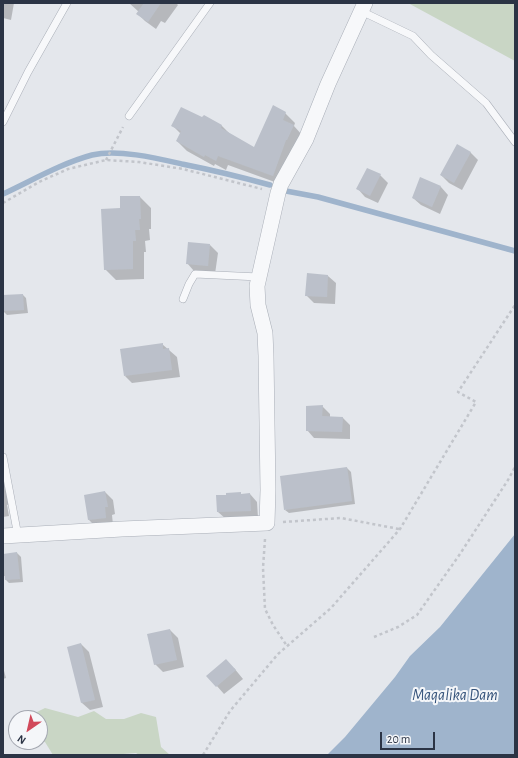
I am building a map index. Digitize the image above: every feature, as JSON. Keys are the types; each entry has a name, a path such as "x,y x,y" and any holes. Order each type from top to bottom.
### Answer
{"street":[{"path":"10,536 267,523 266,356 265,334 258,305 257,286 281,184 306,139 328,84 363,7"}],"lane":[{"path":"3,122 28,72 67,3"},
{"path":"129,116 210,3"},
{"path":"363,7 413,36 431,55 486,103 515,142"},
{"path":"183,299 189,284 196,274 259,277"},
{"path":"3,457 10,536"}],"path":[{"path":"106,160 129,116"},
{"path":"3,203 39,182 68,169 106,160 139,162 183,169 278,193"},
{"path":"203,755 230,710 278,654 331,608 400,529 476,402 458,392 515,305"},
{"path":"374,637 398,627 416,615 460,554 515,467"},
{"path":"287,646 265,610 263,568 267,523 341,518 400,529"}],"green space":[{"path":"408,3 515,3 515,61"},
{"path":"45,708 78,717 94,711 106,719 124,719 141,713 156,717 161,747 170,755 139,755 136,753 111,755 53,755 48,747 48,710 41,710"}],"water":[{"name":"Maqalika Dam","path":"515,534 515,755 327,755 345,737 395,677 410,656 440,627"}],"building":[{"path":"144,3 161,3 148,22 136,14"},
{"path":"273,105 286,112 283,120 294,125 286,140 273,176 218,156 216,161 205,155 204,157 176,141 181,131 171,126 181,107 202,117 204,115 222,125 221,128 254,147"},
{"path":"457,144 471,152 454,183 440,175"},
{"path":"367,168 381,174 370,196 356,189"},
{"path":"420,177 441,186 432,207 412,198"},
{"path":"120,196 140,196 140,230 135,230 136,241 133,241 133,269 104,270 101,209 120,208"},
{"path":"188,242 210,244 208,266 186,264"},
{"path":"307,273 328,275 327,297 305,296"},
{"path":"23,294 24,310 3,311 3,295"},
{"path":"163,343 163,349 169,348 172,370 124,376 120,349"},
{"path":"323,405 322,416 343,417 342,432 306,431 306,406"},
{"path":"347,467 352,501 284,510 280,476"},
{"path":"105,491 108,507 105,507 106,518 88,520 84,495"},
{"path":"241,492 241,494 250,493 251,511 217,512 216,495"},
{"path":"17,552 20,579 5,580 3,554"},
{"path":"170,629 177,660 154,665 147,634"},
{"path":"81,643 95,700 81,703 67,647"},
{"path":"226,659 236,670 216,687 206,676"}],"waterway":[{"path":"3,194 81,158 102,153 137,155 161,159 270,185"},
{"path":"286,191 318,197 515,251"}]}
